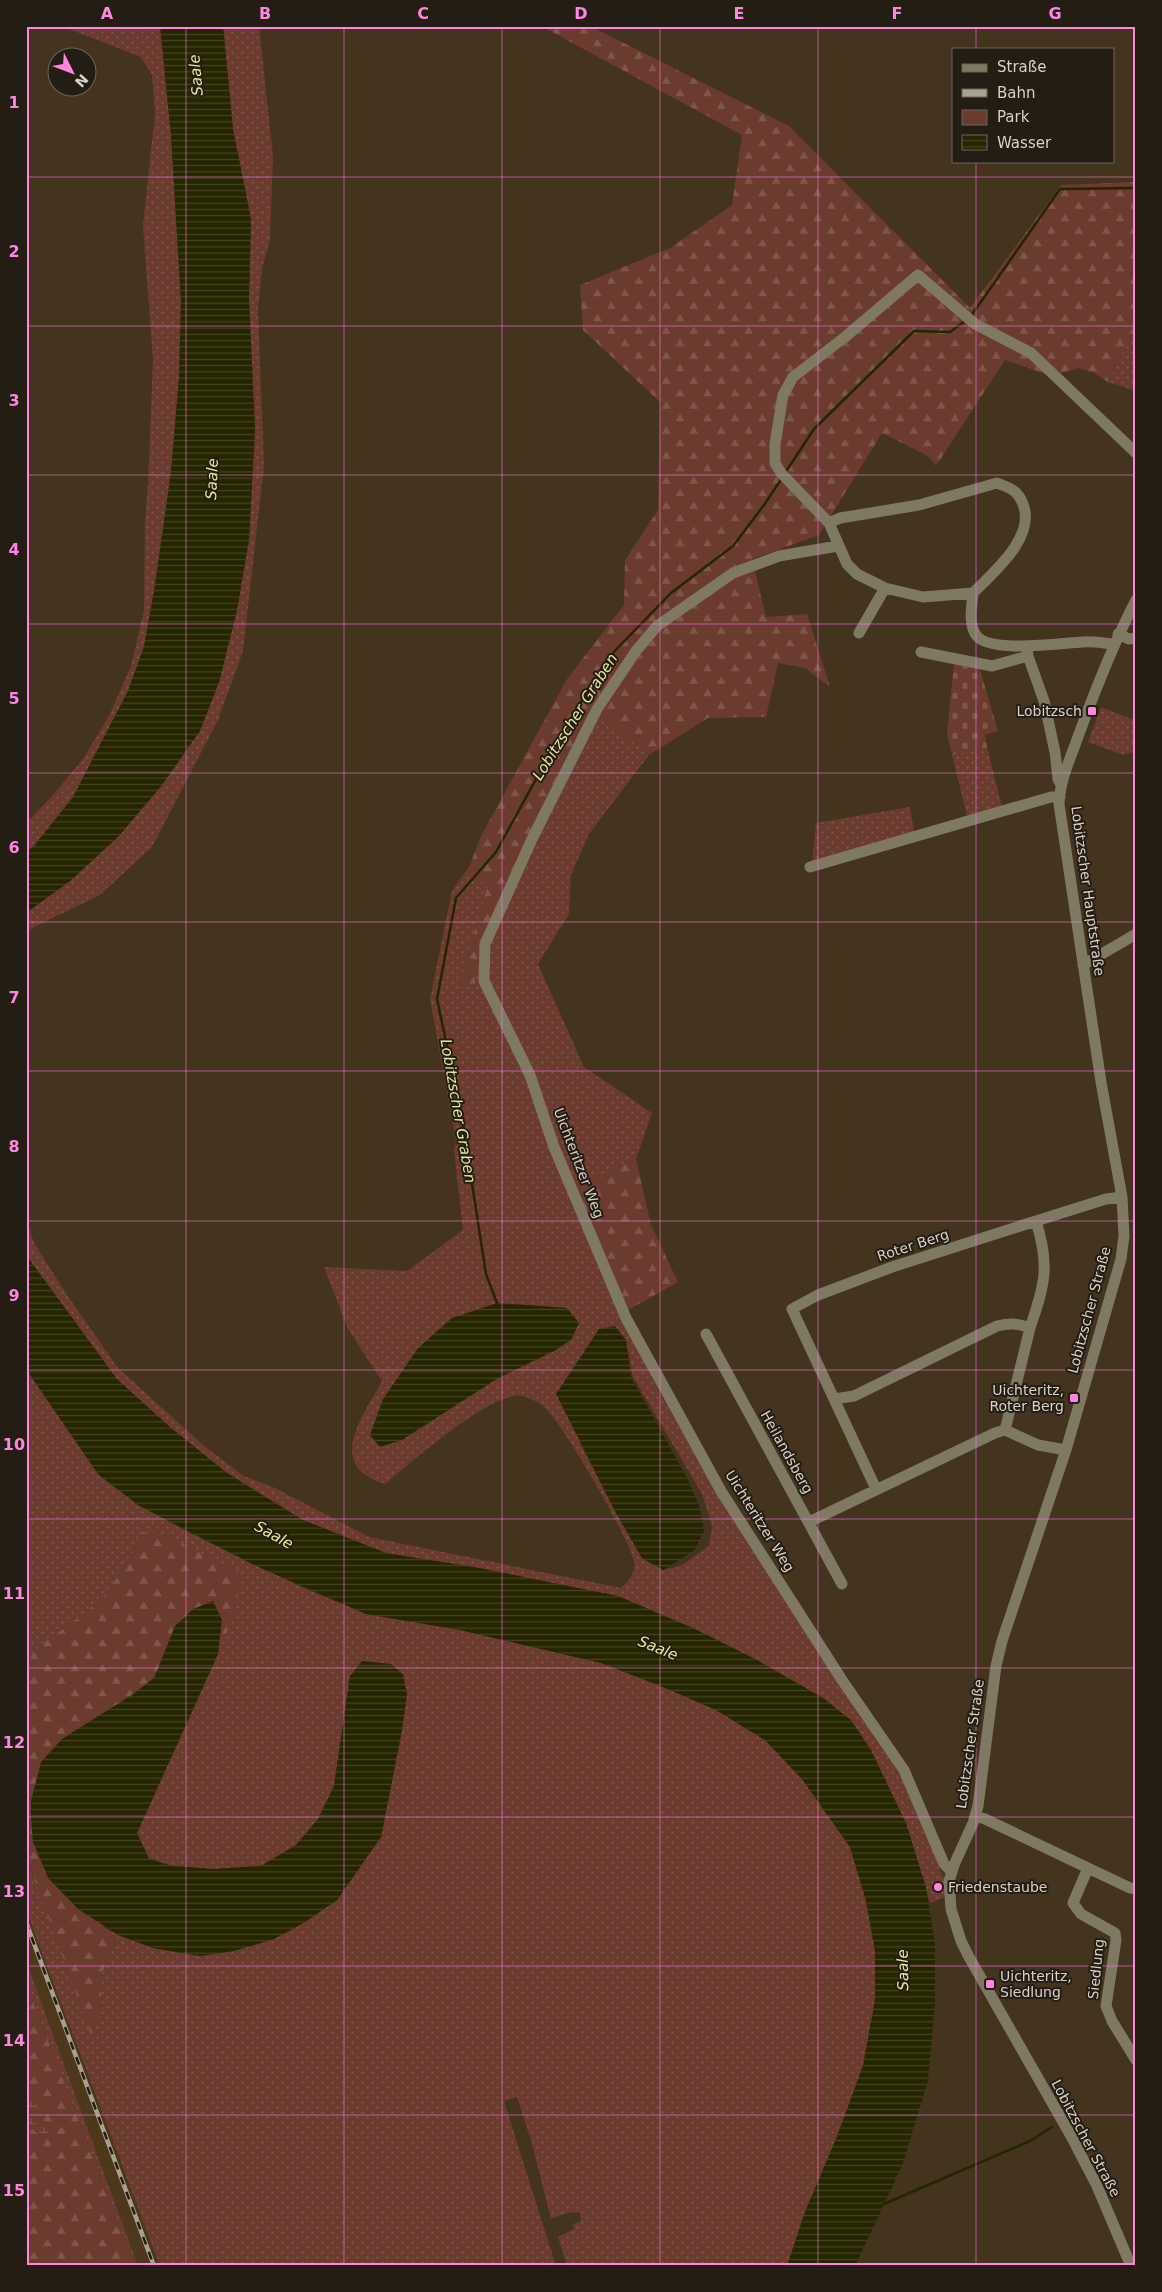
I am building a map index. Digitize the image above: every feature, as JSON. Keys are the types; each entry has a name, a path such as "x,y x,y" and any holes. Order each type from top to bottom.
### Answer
{"street":[{"path":"973,593 923,597 885,588 857,574 848,564 838,546 829,523 785,476 775,462 775,444 783,395 793,377 845,337 918,275 975,324 1031,353 1136,453"},
{"path":"829,523 840,518 919,505 996,483 1015,491 1024,507 1026,515 1024,527 1013,552 973,593 971,620 975,634 981,640 1027,651"},
{"name":"Uichteritzer Weg","path":"838,546 779,556 734,573 657,626 597,710 532,839 485,944 484,982 530,1075 554,1147 626,1318 721,1491 842,1680 904,1770 944,1864 952,1872"},
{"path":"859,634 885,588"},
{"name":"Lobitzscher Hauptstraße","path":"1122,1197 1083,965 1062,826 1060,795 1116,639 1136,600"},
{"path":"921,652 992,666 1027,651 1084,642 1136,638"},
{"path":"810,867 1060,795 1055,752 1044,701 1027,651"},
{"path":"1083,965 1136,934"},
{"path":"1005,1430 1030,1328 1046,1274 1043,1245 1036,1221 1106,1199 1122,1197"},
{"name":"Lobitzscher Straße","path":"1122,1197 1124,1236 1121,1259 1066,1450 996,1666 975,1816 952,1872 949,1895 961,1941 1071,2136 1097,2186 1131,2266"},
{"name":"Roter Berg","path":"876,1489 792,1309 818,1295 892,1267 1036,1221"},
{"path":"834,1399 854,1396 997,1326 1008,1323 1030,1328"},
{"name":"Heilandsberg","path":"706,1334 842,1584"},
{"path":"809,1522 986,1437 1005,1430 1038,1445 1066,1450"},
{"path":"975,1816 992,1822 1130,1888 1136,1889"},
{"name":"Siedlung","path":"1088,1868 1073,1903 1081,1914 1115,1933 1116,1940 1106,2006 1112,2021 1136,2060"}],"shaded area":[{"path":"26,1910 160,2266 138,2266 26,1961"}],"green space":[{"path":"61,26 160,26 171,135 181,302 179,378 171,472 144,647 128,691 73,797 34,846 26,852 26,823 55,793 83,759 109,716 131,666 144,610 145,523 153,359 143,226 155,113 152,75 141,57"},
{"path":"223,26 259,26 273,156 270,240 262,268 258,309 264,466 243,651 218,720 152,847 100,895 26,931 26,913 70,881 118,837 162,785 179,760 219,682 237,610 249,540 255,430 249,299 251,219 233,129"},
{"path":"541,26 590,26 789,126 970,308 1061,185 1136,182 1136,333 1119,358 1108,382 1094,373 1079,368 1051,376 1005,360 936,466 928,456 882,433 819,535 752,559 766,617 807,614 830,687 805,668 778,663 766,717 708,718 649,755 593,711 486,928 476,973 475,989 459,984 488,885 464,874 470,865 481,836 567,679 624,605 625,560 658,510 660,402 583,330 580,285 670,248 732,205 742,135"},
{"path":"1136,333 1136,391 1108,382 1119,358"},
{"path":"954,663 979,666 998,731 985,735 987,747 952,755 947,734"},
{"path":"1101,707 1136,721 1136,751 1123,755 1088,742"},
{"path":"593,710 649,755 589,834 571,875 569,914 538,964 584,1067 652,1113 636,1159 565,1191 657,1388 717,1493 900,1772 940,1871 946,1881 945,1897 930,1903 906,1823 823,1698 757,1660 695,1629 618,1596 386,1553 303,1520 227,1473 171,1428 117,1379 26,1255 26,1218 34,1243 69,1298 118,1368 204,1446 244,1476 275,1488 369,1537 621,1588 629,1580 634,1570 630,1549 578,1454 542,1405 521,1396 507,1398 490,1405 431,1446 385,1484 367,1476 356,1465 352,1453 353,1439 359,1424 382,1381 348,1329 324,1267 407,1271 463,1230 454,1150 456,1140 430,999 452,891 464,874 489,885 459,984 475,988 476,973 486,928","holes":["497,1303 567,1308 571,1340 554,1351 498,1378 402,1440","626,1340 633,1377 702,1494 712,1526 709,1546 681,1566 663,1570 642,1558 616,1513 579,1441"]},
{"path":"987,747 1002,807 967,816 952,755"},
{"path":"910,807 914,832 812,863 816,823"},
{"path":"636,1159 651,1225 678,1282 621,1314 565,1191"},
{"path":"26,1369 98,1474 138,1505 190,1533 306,1589 366,1614 460,1630 601,1663 663,1687 716,1710 765,1740 802,1779 850,1847 866,1901 875,1951 875,2000 863,2066 836,2139 805,2212 787,2266 567,2266 558,2237 574,2229 573,2224 581,2221 580,2213 570,2212 551,2219 531,2140 517,2097 504,2101 556,2266 160,2266 26,1910 26,1856 92,2037 102,2003 100,1978 118,1935 153,1948 200,1956 234,1951 274,1939 305,1922 337,1900 381,1837 402,1730 407,1694 350,1676 334,1786 318,1819 296,1845 261,1866 214,1869 172,1866 149,1858 137,1833 218,1654 138,1543 129,1560 104,1596 42,1644 26,1662"},
{"path":"157,1532 241,1572 235,1611 218,1654 222,1620 163,1659 154,1678 132,1695 62,1739 31,1801 33,1842 105,1928 118,1935 100,1978 102,2003 92,2038 26,1856 26,1662 42,1644 104,1596 129,1560 138,1543 139,1533"},
{"path":"26,1961 138,2266 135,2266 26,1984"},
{"path":"26,1984 135,2266 26,2266"},
{"path":"26,2078 37,2110 50,2130 45,2141 26,2123"}],"water":[{"name":"Saale","path":"160,26 223,26 233,129 251,219 249,299 255,430 249,540 237,610 219,682 200,731 162,785 118,837 70,881 26,913 26,852 34,846 73,797 128,691 144,647 155,585 171,472 179,378 181,302 171,135"},
{"name":"Saale","path":"26,1255 117,1379 171,1428 227,1473 303,1520 386,1553 480,1568 618,1596 695,1629 757,1660 823,1698 851,1720 871,1750 906,1823 926,1887 935,1945 935,2003 928,2081 902,2166 855,2266 787,2266 805,2212 836,2139 863,2066 875,2000 875,1951 866,1901 850,1847 802,1779 765,1740 716,1710 663,1687 601,1663 460,1630 366,1614 254,1565 138,1505 98,1474 26,1369"},
{"path":"497,1303 567,1308 579,1323 571,1340 554,1351 498,1378 402,1440 380,1447 370,1435 383,1399 418,1348 452,1318"},
{"path":"615,1326 626,1340 631,1377 685,1474 699,1505 704,1530 695,1550 663,1570 642,1558 616,1513 556,1394 599,1329"},
{"path":"213,1601 222,1620 218,1654 137,1833 149,1859 172,1866 214,1869 261,1866 296,1845 318,1819 334,1786 350,1676 362,1661 391,1664 403,1674 407,1694 402,1730 381,1837 337,1900 305,1922 274,1939 234,1951 200,1956 153,1948 118,1935 78,1909 48,1878 33,1842 31,1801 41,1762 62,1739 132,1695 154,1678 175,1626 193,1609"}],"waterway":[{"name":"Lobitzscher Graben","path":"971,316 1060,189 1136,188"},
{"name":"Lobitzscher Graben","path":"785,473 814,429 914,331 950,332 965,321"},
{"name":"Lobitzscher Graben","path":"497,1303 486,1274 461,1112 437,999 456,898 496,852 557,741 608,658 671,593 733,546 782,478"},
{"path":"884,2204 1030,2141 1052,2127"}],"railway":[{"path":"26,1922 154,2266"}],"place":[{"name":"Lobitzsch","path":"1092,711"},
{"name":"Uichteritz, Roter Berg","path":"1074,1398"},
{"name":"Friedenstaube","path":"938,1887"},
{"name":"Uichteritz, Siedlung","path":"990,1984"}]}
